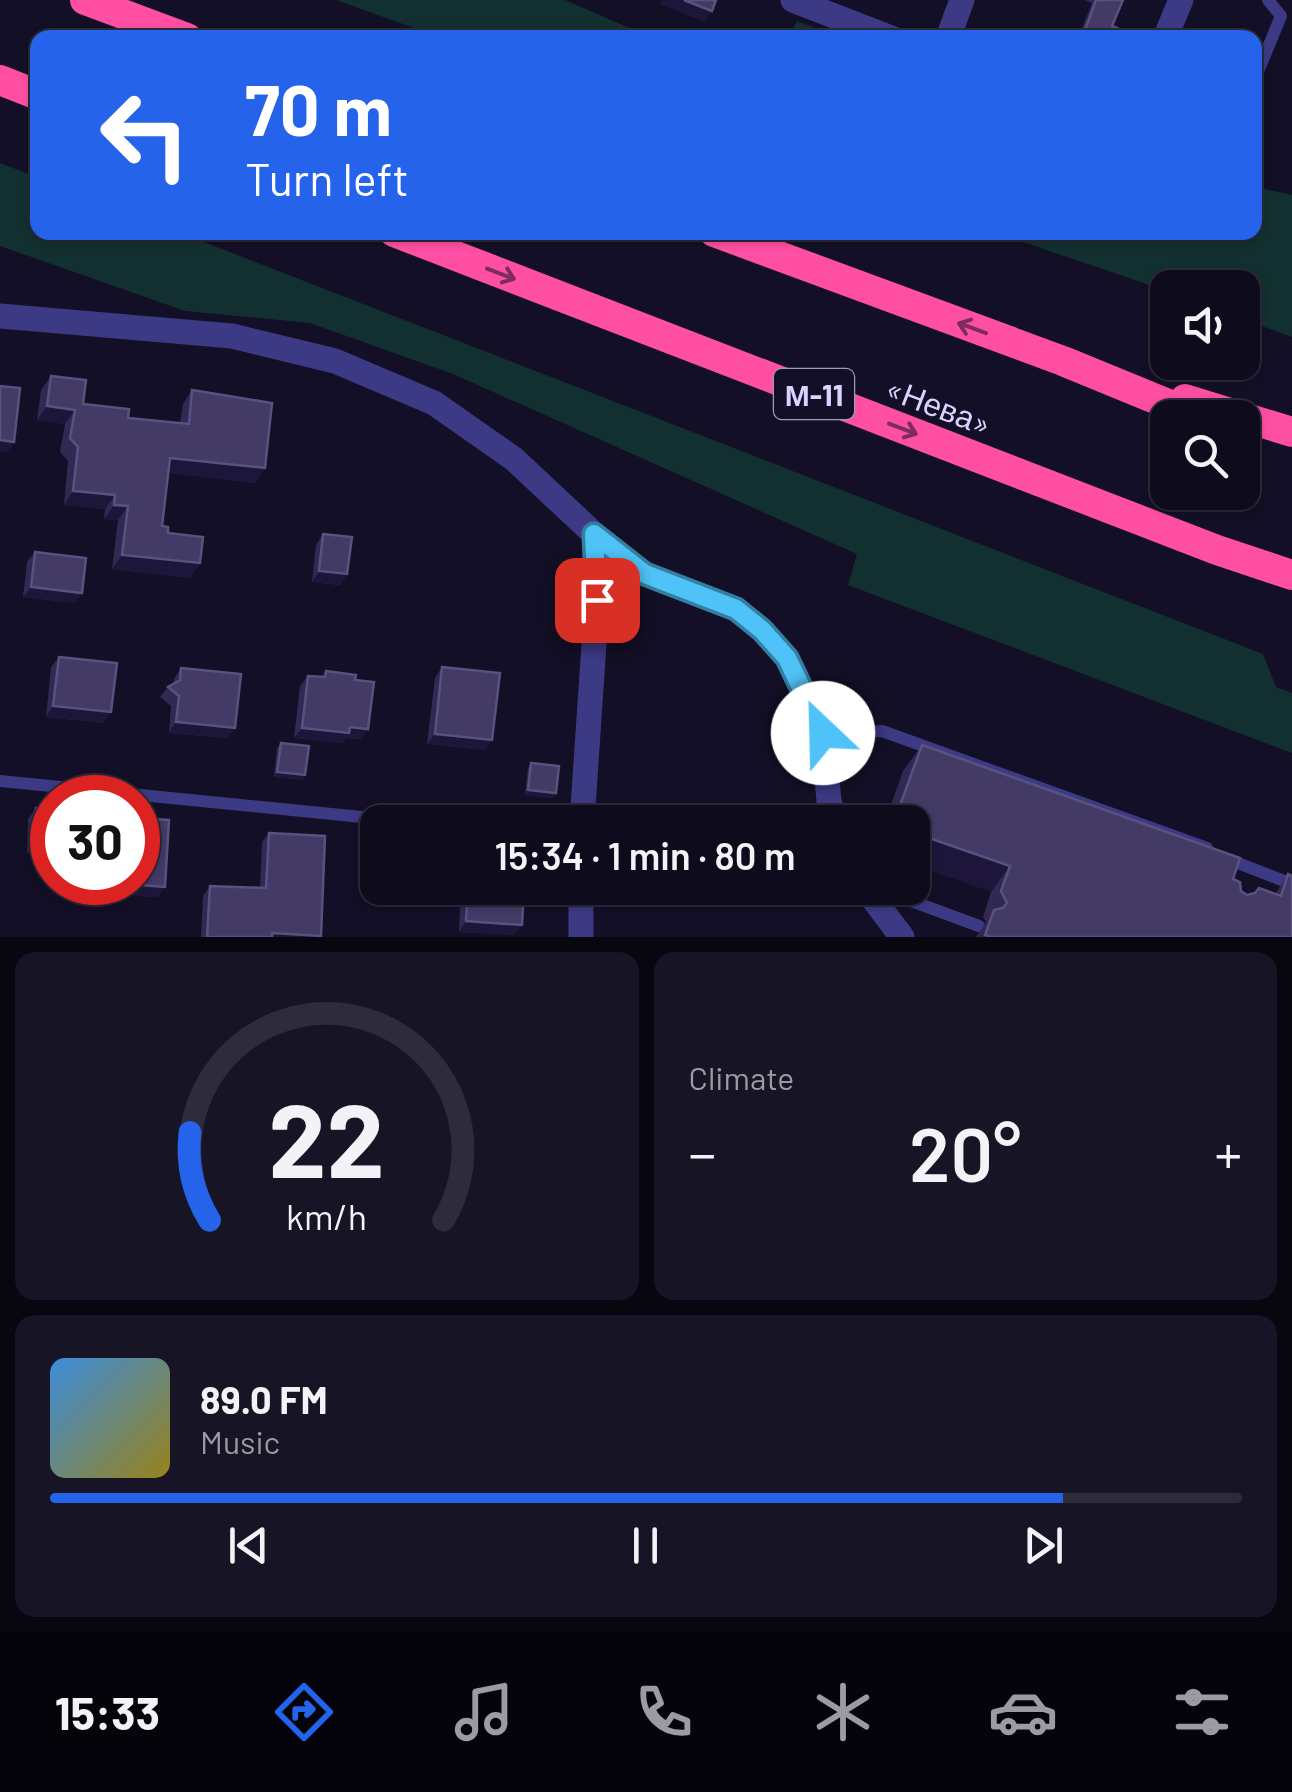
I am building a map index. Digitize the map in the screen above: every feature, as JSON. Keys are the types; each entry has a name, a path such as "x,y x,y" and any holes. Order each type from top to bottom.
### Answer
{"highway":[{"path":"85,0 166,30"},
{"path":"0,80 30,92"},
{"name":"«Нева»","path":"415,240 1180,536 1292,575"},
{"path":"735,240 1157,400"},
{"path":"1063,362 1292,432"},
{"path":"1260,441 1292,454"}],"street":[{"path":"793,0 870,30"},
{"path":"951,30 962,0"},
{"path":"1168,30 1181,0"},
{"path":"0,316 232,336 335,361 434,403 514,459 594,534 645,574 736,609 762,630 787,658 823,733 830,805"},
{"path":"583,805 597,600 594,534"},
{"path":"581,905 581,937"},
{"path":"878,905 902,937"}],"lane":[{"path":"1262,62 1281,16 1268,0"},
{"path":"823,733 882,730 1190,840 1246,868 1292,884"},
{"path":"0,781 360,817"},
{"path":"1241,883 1246,868"},
{"path":"923,905 980,926"}],"green space":[{"path":"336,0 565,0 634,30 420,30"},
{"path":"797,21 821,30 792,30"},
{"path":"0,163 30,174 30,240 199,240 1263,654 1276,687 1292,693 1292,753 848,585 857,554 453,374 310,323 185,311 0,246"},
{"path":"1262,189 1292,195 1292,337 1260,325 1260,270 1150,270 1150,285 1018,240 1262,240"}],"building":[{"path":"684,0 716,0 712,11"},
{"path":"1096,0 1123,0 1112,26 1119,30 1085,30"},
{"path":"51,376 86,380 83,404 129,409 128,418 189,424 192,390 272,403 265,468 170,458 162,526 168,527 168,533 203,537 200,563 122,555 128,506 114,505 115,495 73,491 78,447 70,438 75,410 47,406"},
{"path":"0,386 20,388 14,442 0,440"},
{"path":"323,534 352,537 347,574 319,571"},
{"path":"35,552 86,558 82,593 31,587"},
{"path":"59,657 117,663 111,712 53,706"},
{"path":"442,667 500,673 492,740 435,734"},
{"path":"181,668 241,674 235,728 176,722 179,696 168,687 180,680"},
{"path":"326,671 374,682 368,729 350,727 349,733 302,728 308,676 325,677"},
{"path":"281,743 309,746 305,775 277,772"},
{"path":"922,745 1240,858 1233,879 1240,882 1241,891 1247,895 1259,888 1281,896 1288,874 1292,876 1292,937 985,935 994,910 1007,903 1001,891 1010,866 930,838 930,805 900,805"},
{"path":"531,763 559,766 556,793 528,790"},
{"path":"160,819 169,820 165,887 160,887"},
{"path":"269,833 325,836 321,936 272,933 272,937 207,937 210,886 266,888"},
{"path":"467,905 523,905 522,925 466,921"}],"route":[{"path":"597,600 594,534 645,574 736,609 762,630 787,658 823,733"}]}
